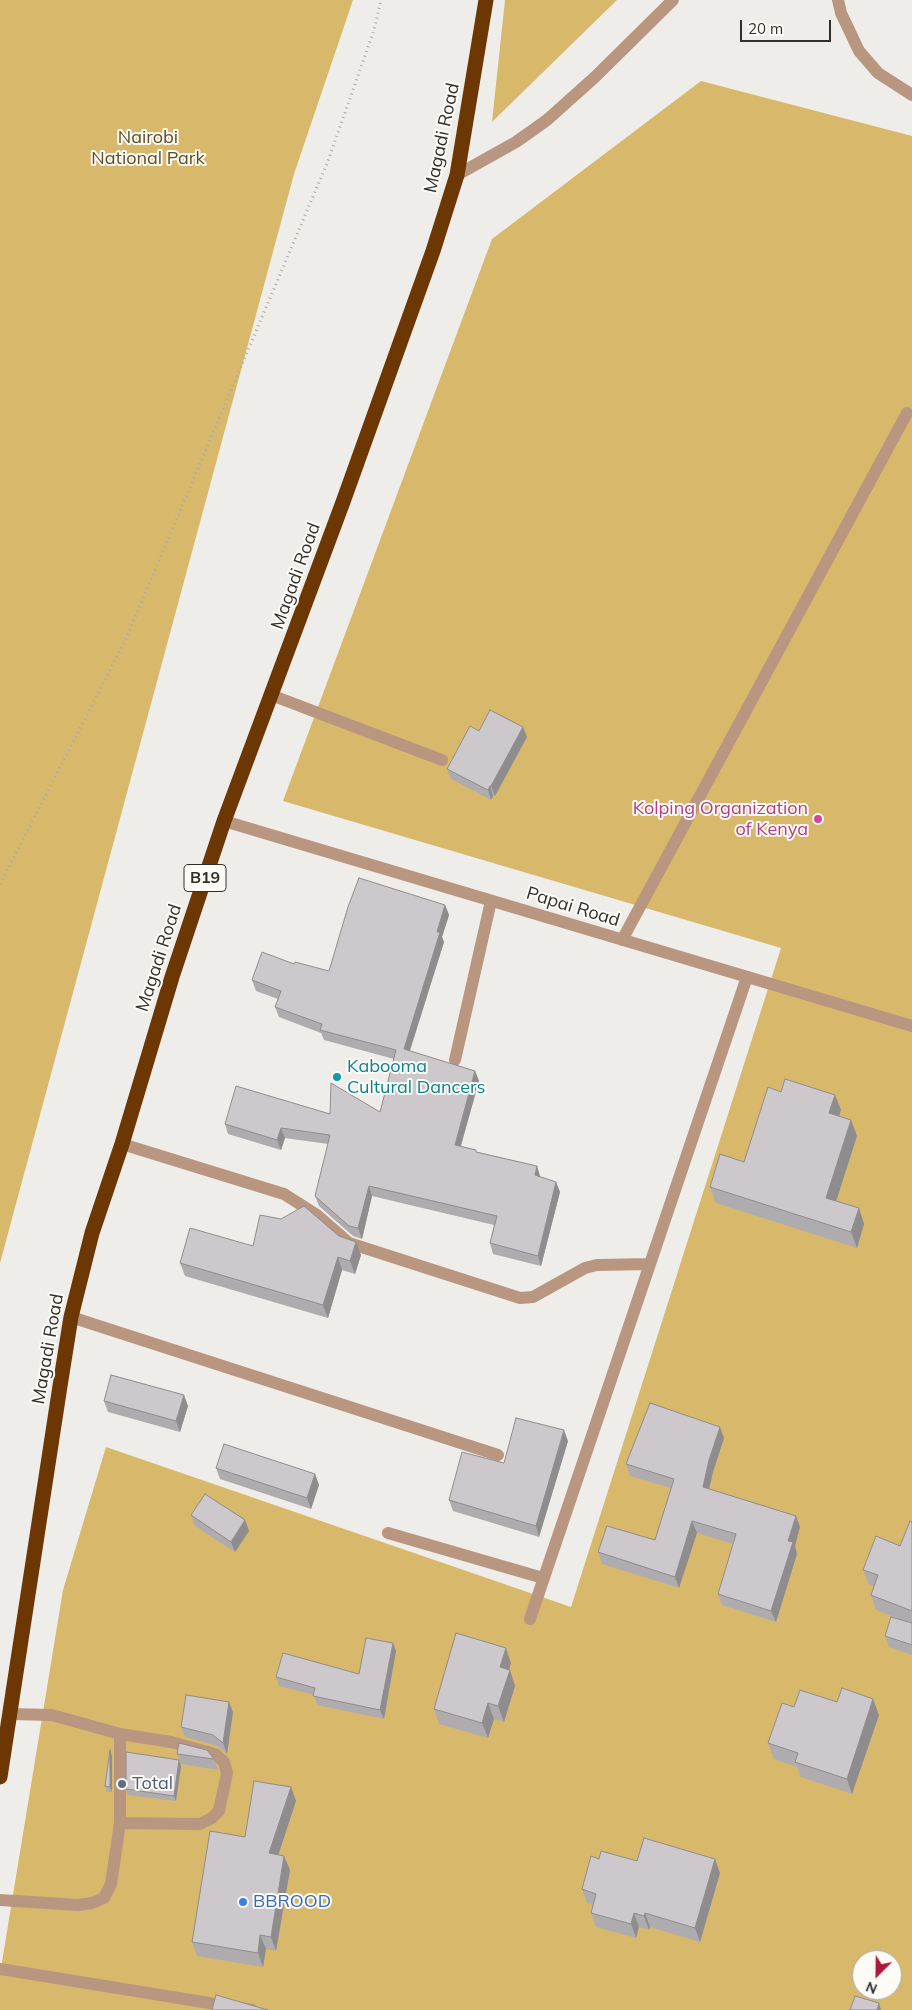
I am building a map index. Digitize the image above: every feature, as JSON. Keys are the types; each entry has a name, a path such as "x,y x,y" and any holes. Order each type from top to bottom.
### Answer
{"highway":[{"name":"Magadi Road","path":"0,1777 71,1317 92,1233 122,1144 172,977 224,821 343,502 433,251 457,175 486,0"}],"street":[{"path":"457,175 516,142 547,120 595,77 673,0"},
{"path":"838,0 841,12 859,51 878,73 912,95"},
{"path":"622,940 907,413"},
{"path":"271,695 442,760"},
{"name":"Papai Road","path":"224,821 912,1026"},
{"path":"455,1060 491,901"},
{"path":"530,1619 748,977"},
{"path":"122,1144 284,1194 316,1214 349,1243 520,1298 533,1297 585,1268 597,1265 650,1264"},
{"path":"71,1317 498,1455"},
{"path":"388,1533 544,1578"},
{"path":"10,1714 52,1715 120,1734 171,1742 215,1754 224,1762 227,1773 219,1811 212,1818 200,1824 120,1823"},
{"path":"0,1900 78,1905 92,1903 104,1898 111,1884 120,1823 120,1734"},
{"path":"0,1968 252,2010"}],"path":[{"path":"0,884 124,641 328,161 374,30 381,0"}],"green space":[{"name":"Nairobi National Park","path":"0,0 353,0 294,174 0,1263"},
{"path":"505,0 617,0 492,122"},
{"path":"701,81 912,136 912,2010 0,2010 0,1974 63,1590 106,1447 571,1607 781,948 283,801 492,239"}],"building":[{"path":"490,710 523,727 488,790 447,769 470,726 479,731"},
{"path":"359,878 445,905 437,932 440,932 404,1049 475,1071 455,1145 476,1150 476,1152 537,1166 535,1175 556,1182 538,1256 490,1243 497,1216 369,1186 358,1228 349,1226 315,1196 330,1135 281,1128 277,1140 225,1124 236,1086 330,1114 331,1083 380,1112 396,1050 320,1030 322,1024 275,1007 281,991 252,980 262,952 294,964 295,962 329,971 348,907"},
{"path":"785,1079 835,1095 829,1113 851,1120 826,1198 859,1208 851,1232 710,1187 720,1154 744,1162 768,1087 781,1092"},
{"path":"304,1206 339,1236 356,1242 350,1261 338,1257 323,1305 180,1263 190,1228 253,1246 260,1215 281,1219"},
{"path":"111,1375 184,1395 176,1421 104,1401"},
{"path":"650,1403 720,1427 709,1460 703,1487 796,1516 788,1541 793,1542 771,1611 718,1594 736,1534 692,1521 675,1577 598,1552 607,1526 655,1540 674,1479 626,1464"},
{"path":"516,1418 564,1430 536,1526 449,1500 462,1452 504,1463"},
{"path":"224,1444 315,1474 307,1498 216,1468"},
{"path":"205,1494 245,1520 231,1542 191,1515"},
{"path":"910,1521 912,1522 912,1611 871,1595 878,1575 863,1570 876,1536 900,1546"},
{"path":"891,1617 912,1623 912,1645 885,1636"},
{"path":"456,1633 506,1648 500,1667 510,1670 498,1706 488,1703 482,1723 434,1709"},
{"path":"366,1638 393,1643 380,1710 313,1696 315,1688 276,1677 283,1653 359,1674"},
{"path":"842,1688 873,1699 847,1779 795,1762 798,1753 768,1743 782,1703 794,1707 800,1690 837,1702"},
{"path":"186,1695 229,1702 223,1743 213,1735 181,1727"},
{"path":"179,1743 207,1750 214,1759 177,1754"},
{"path":"110,1750 110,1787 105,1786"},
{"path":"126,1752 179,1760 174,1796 126,1789"},
{"path":"254,1781 291,1787 269,1853 284,1856 271,1937 260,1935 258,1953 192,1942 210,1831 245,1837"},
{"path":"644,1838 715,1859 695,1928 645,1913 644,1916 634,1913 631,1924 591,1913 596,1894 582,1889 591,1856 599,1859 601,1851 637,1861"},
{"path":"216,1995 268,2010 212,2010"},
{"path":"854,2000 869,2000 879,2003 877,2010 850,2010"}],"place":[{"name":"Kolping Organization of Kenya","path":"818,819"},
{"name":"Kabooma Cultural Dancers","path":"337,1077"},
{"name":"Total","path":"122,1784"},
{"name":"BBROOD","path":"243,1902"}]}
